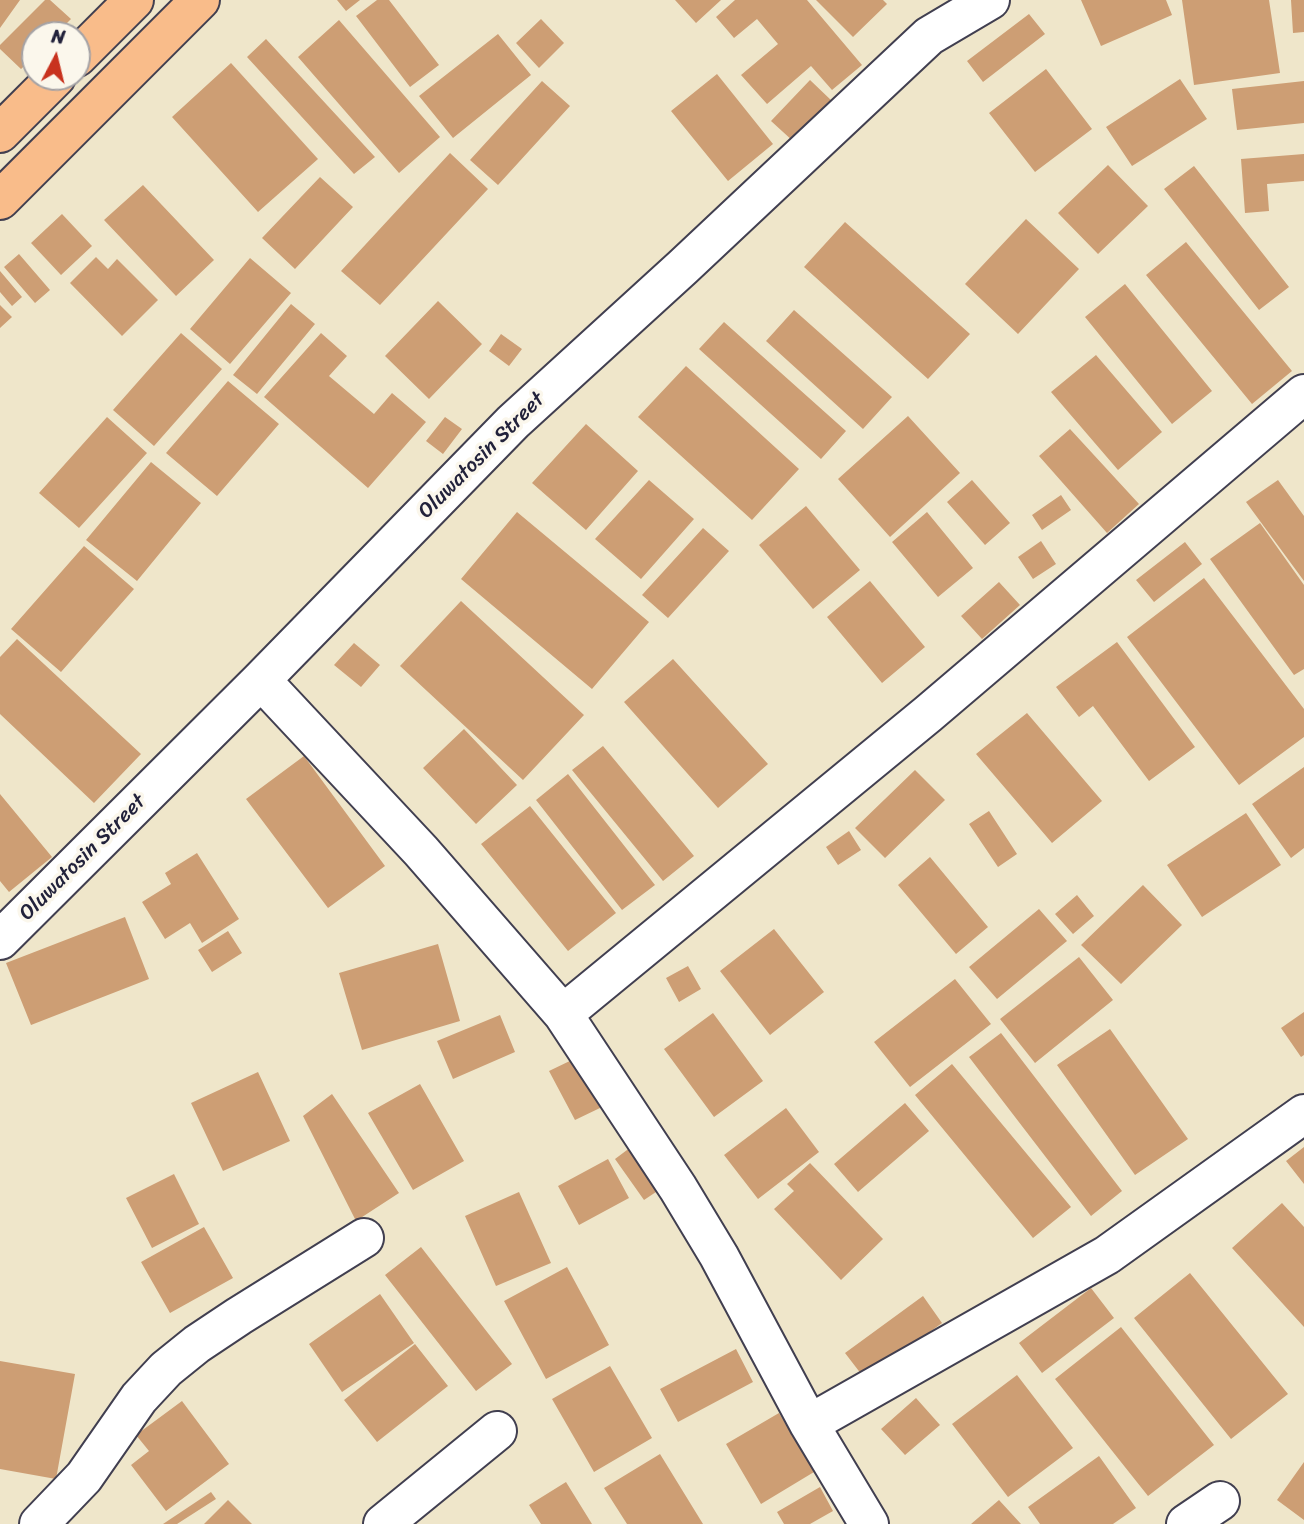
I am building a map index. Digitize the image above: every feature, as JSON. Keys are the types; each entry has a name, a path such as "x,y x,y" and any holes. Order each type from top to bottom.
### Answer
{"main road":[{"path":"91,43 134,0"},
{"path":"0,200 200,0"},
{"path":"42,91 13,120 60,139"}],"street":[{"name":"Oluwatosin Street","path":"0,940 261,680 513,422 684,267 929,36 990,0"},
{"path":"563,1014 928,715 1304,394"},
{"path":"261,680 421,851 563,1014 678,1188 719,1256 809,1424 869,1524"},
{"path":"809,1424 1107,1255 1304,1114"},
{"path":"39,1524 85,1477 139,1398 166,1369 239,1316 364,1238"},
{"path":"383,1524 497,1431"},
{"path":"1186,1524 1220,1502"}],"building":[{"path":"0,0 20,0 0,28"},
{"path":"45,0 50,0 71,19 69,21 24,21"},
{"path":"337,0 360,0 346,11"},
{"path":"377,0 389,0 439,65 410,87 356,16"},
{"path":"675,0 721,0 696,23"},
{"path":"735,0 807,0 862,65 832,90 811,66 767,104 741,75 778,44 757,19 734,38 716,17"},
{"path":"816,0 883,0 887,4 853,37"},
{"path":"1081,0 1166,0 1172,15 1101,46"},
{"path":"1182,0 1269,0 1280,73 1194,85"},
{"path":"1291,0 1304,0 1304,32 1293,33"},
{"path":"1029,14 1045,34 983,82 967,61"},
{"path":"541,19 564,43 539,68 516,43"},
{"path":"339,20 440,137 399,173 298,57"},
{"path":"21,24 21,69 0,49 0,45"},
{"path":"498,34 531,75 453,138 419,96"},
{"path":"266,39 375,157 354,174 247,57"},
{"path":"231,63 318,159 258,212 172,117"},
{"path":"1046,69 1092,129 1035,172 989,113"},
{"path":"717,74 773,144 728,181 671,111"},
{"path":"1180,79 1207,119 1132,166 1106,127"},
{"path":"810,80 833,102 794,142 771,121"},
{"path":"542,81 570,106 498,185 470,160"},
{"path":"1304,81 1304,123 1237,130 1232,89"},
{"path":"450,153 488,189 380,305 341,271"},
{"path":"1304,154 1304,181 1267,184 1269,211 1245,213 1241,159"},
{"path":"1108,165 1148,206 1098,254 1058,213"},
{"path":"1194,166 1289,287 1259,310 1164,189"},
{"path":"320,177 353,207 295,269 262,238"},
{"path":"143,185 214,260 176,296 104,220"},
{"path":"62,214 92,246 61,275 31,243"},
{"path":"1026,219 1079,269 1018,334 965,284"},
{"path":"845,222 970,334 928,379 804,267"},
{"path":"1186,242 1292,371 1252,404 1146,275"},
{"path":"19,254 50,290 35,303 4,267"},
{"path":"96,257 108,269 117,259 158,300 122,336 70,283"},
{"path":"250,258 291,293 230,364 190,329"},
{"path":"0,271 22,297 12,306 0,292"},
{"path":"1125,284 1212,391 1172,424 1085,317"},
{"path":"438,301 482,344 429,399 385,356"},
{"path":"291,304 315,324 257,394 233,375"},
{"path":"0,305 12,317 0,328"},
{"path":"794,310 892,397 863,429 766,341"},
{"path":"724,322 846,431 821,459 699,349"},
{"path":"181,333 222,369 154,446 113,410"},
{"path":"321,333 347,356 329,376 374,414 392,393 426,422 368,488 264,397"},
{"path":"501,334 522,349 509,366 489,351"},
{"path":"1096,355 1162,432 1118,470 1051,392"},
{"path":"686,366 799,469 752,520 638,417"},
{"path":"228,381 279,424 217,496 166,453"},
{"path":"908,416 960,473 890,537 838,479"},
{"path":"107,417 147,453 79,528 39,493"},
{"path":"445,417 462,429 443,454 426,441"},
{"path":"586,424 638,471 586,530 532,483"},
{"path":"1070,429 1139,504 1107,533 1039,456"},
{"path":"151,462 201,503 137,581 86,540"},
{"path":"649,480 694,519 641,579 595,539"},
{"path":"972,480 1010,523 985,545 947,502"},
{"path":"1278,480 1304,516 1304,581 1246,502"},
{"path":"1061,495 1071,510 1042,530 1032,515"},
{"path":"806,506 860,570 813,609 759,545"},
{"path":"517,512 649,622 592,689 461,579"},
{"path":"927,512 973,568 938,597 892,542"},
{"path":"1260,523 1304,585 1304,669 1294,675 1210,559"},
{"path":"703,528 729,551 668,618 642,595"},
{"path":"1041,541 1056,564 1033,579 1018,557"},
{"path":"1185,542 1202,564 1154,602 1136,580"},
{"path":"84,546 134,589 61,672 11,629"},
{"path":"1204,578 1304,709 1304,737 1239,785 1127,637"},
{"path":"870,581 925,647 882,683 827,617"},
{"path":"999,582 1020,605 982,639 961,616"},
{"path":"461,601 584,715 523,780 400,666"},
{"path":"17,639 141,754 94,803 0,714 0,657"},
{"path":"1117,642 1195,747 1149,781 1093,706 1079,717 1056,687"},
{"path":"354,643 380,665 361,687 334,665"},
{"path":"673,659 768,764 718,808 624,702"},
{"path":"1027,713 1102,801 1052,843 976,754"},
{"path":"464,729 517,785 476,824 423,768"},
{"path":"603,746 694,856 663,881 572,770"},
{"path":"304,756 385,866 328,908 246,799"},
{"path":"1304,767 1304,848 1291,858 1252,804"},
{"path":"915,770 945,800 885,858 855,828"},
{"path":"568,774 655,885 622,910 536,800"},
{"path":"0,794 52,857 9,892 0,881"},
{"path":"530,806 616,913 568,951 481,844"},
{"path":"989,811 1017,854 998,867 969,824"},
{"path":"1246,813 1281,865 1202,917 1167,865"},
{"path":"849,831 861,850 838,865 826,847"},
{"path":"197,853 239,919 202,943 190,923 165,939 142,902 171,884 165,873"},
{"path":"930,857 988,927 956,954 898,885"},
{"path":"1143,885 1182,925 1121,984 1081,945"},
{"path":"1077,895 1094,916 1073,934 1055,914"},
{"path":"1039,909 1067,941 997,999 969,967"},
{"path":"125,917 149,979 31,1025 6,963"},
{"path":"774,929 824,992 770,1035 720,971"},
{"path":"228,931 242,953 212,972 198,950"},
{"path":"438,944 460,1021 362,1050 339,973"},
{"path":"1079,957 1113,1000 1035,1063 1000,1019"},
{"path":"688,966 701,989 679,1002 666,978"},
{"path":"955,979 991,1024 910,1087 874,1042"},
{"path":"1304,1012 1304,1055 1301,1057 1281,1028"},
{"path":"713,1013 763,1081 714,1117 664,1049"},
{"path":"500,1015 515,1052 453,1079 437,1041"},
{"path":"1110,1029 1188,1139 1135,1175 1057,1065"},
{"path":"1001,1033 1122,1191 1091,1216 969,1057"},
{"path":"576,1058 602,1107 575,1120 549,1071"},
{"path":"952,1064 1071,1207 1033,1238 915,1095"},
{"path":"258,1072 290,1141 223,1171 191,1103"},
{"path":"420,1084 464,1161 413,1190 368,1113"},
{"path":"332,1094 399,1193 356,1221 303,1116"},
{"path":"905,1103 929,1131 858,1192 834,1164"},
{"path":"786,1108 819,1152 758,1199 724,1155"},
{"path":"639,1141 668,1184 644,1200 615,1159"},
{"path":"1304,1147 1304,1184 1286,1161"},
{"path":"608,1159 629,1198 579,1225 558,1186"},
{"path":"810,1163 883,1239 841,1280 774,1209 794,1191 787,1184"},
{"path":"174,1174 199,1224 152,1248 126,1198"},
{"path":"519,1192 551,1263 496,1286 465,1216"},
{"path":"1282,1203 1304,1227 1304,1327 1232,1248"},
{"path":"204,1227 233,1278 170,1313 141,1262"},
{"path":"421,1247 512,1364 476,1391 385,1275"},
{"path":"567,1267 609,1345 546,1379 504,1301"},
{"path":"1190,1273 1288,1394 1231,1439 1134,1318"},
{"path":"1091,1288 1114,1318 1042,1373 1019,1343"},
{"path":"380,1294 414,1343 342,1392 309,1344"},
{"path":"923,1296 942,1323 865,1379 845,1353"},
{"path":"1121,1327 1214,1445 1148,1496 1055,1379"},
{"path":"415,1344 448,1386 377,1442 344,1400"},
{"path":"736,1349 753,1382 678,1422 660,1389"},
{"path":"0,1361 75,1374 56,1479 0,1469"},
{"path":"610,1366 652,1438 594,1472 552,1399"},
{"path":"1017,1375 1073,1448 1008,1497 952,1424"},
{"path":"916,1398 940,1425 905,1455 881,1429"},
{"path":"182,1401 229,1464 166,1511 131,1465 149,1451 136,1435"},
{"path":"779,1413 814,1472 761,1504 726,1444"},
{"path":"660,1454 703,1524 627,1524 604,1488"},
{"path":"1099,1456 1136,1508 1113,1524 1040,1524 1028,1507"},
{"path":"1304,1462 1304,1520 1277,1500"},
{"path":"566,1482 592,1524 541,1524 529,1505"},
{"path":"820,1487 833,1511 810,1524 784,1524 777,1512"},
{"path":"211,1492 216,1499 177,1524 163,1524"},
{"path":"228,1500 252,1524 204,1524"},
{"path":"999,1500 1021,1524 971,1524"}]}
